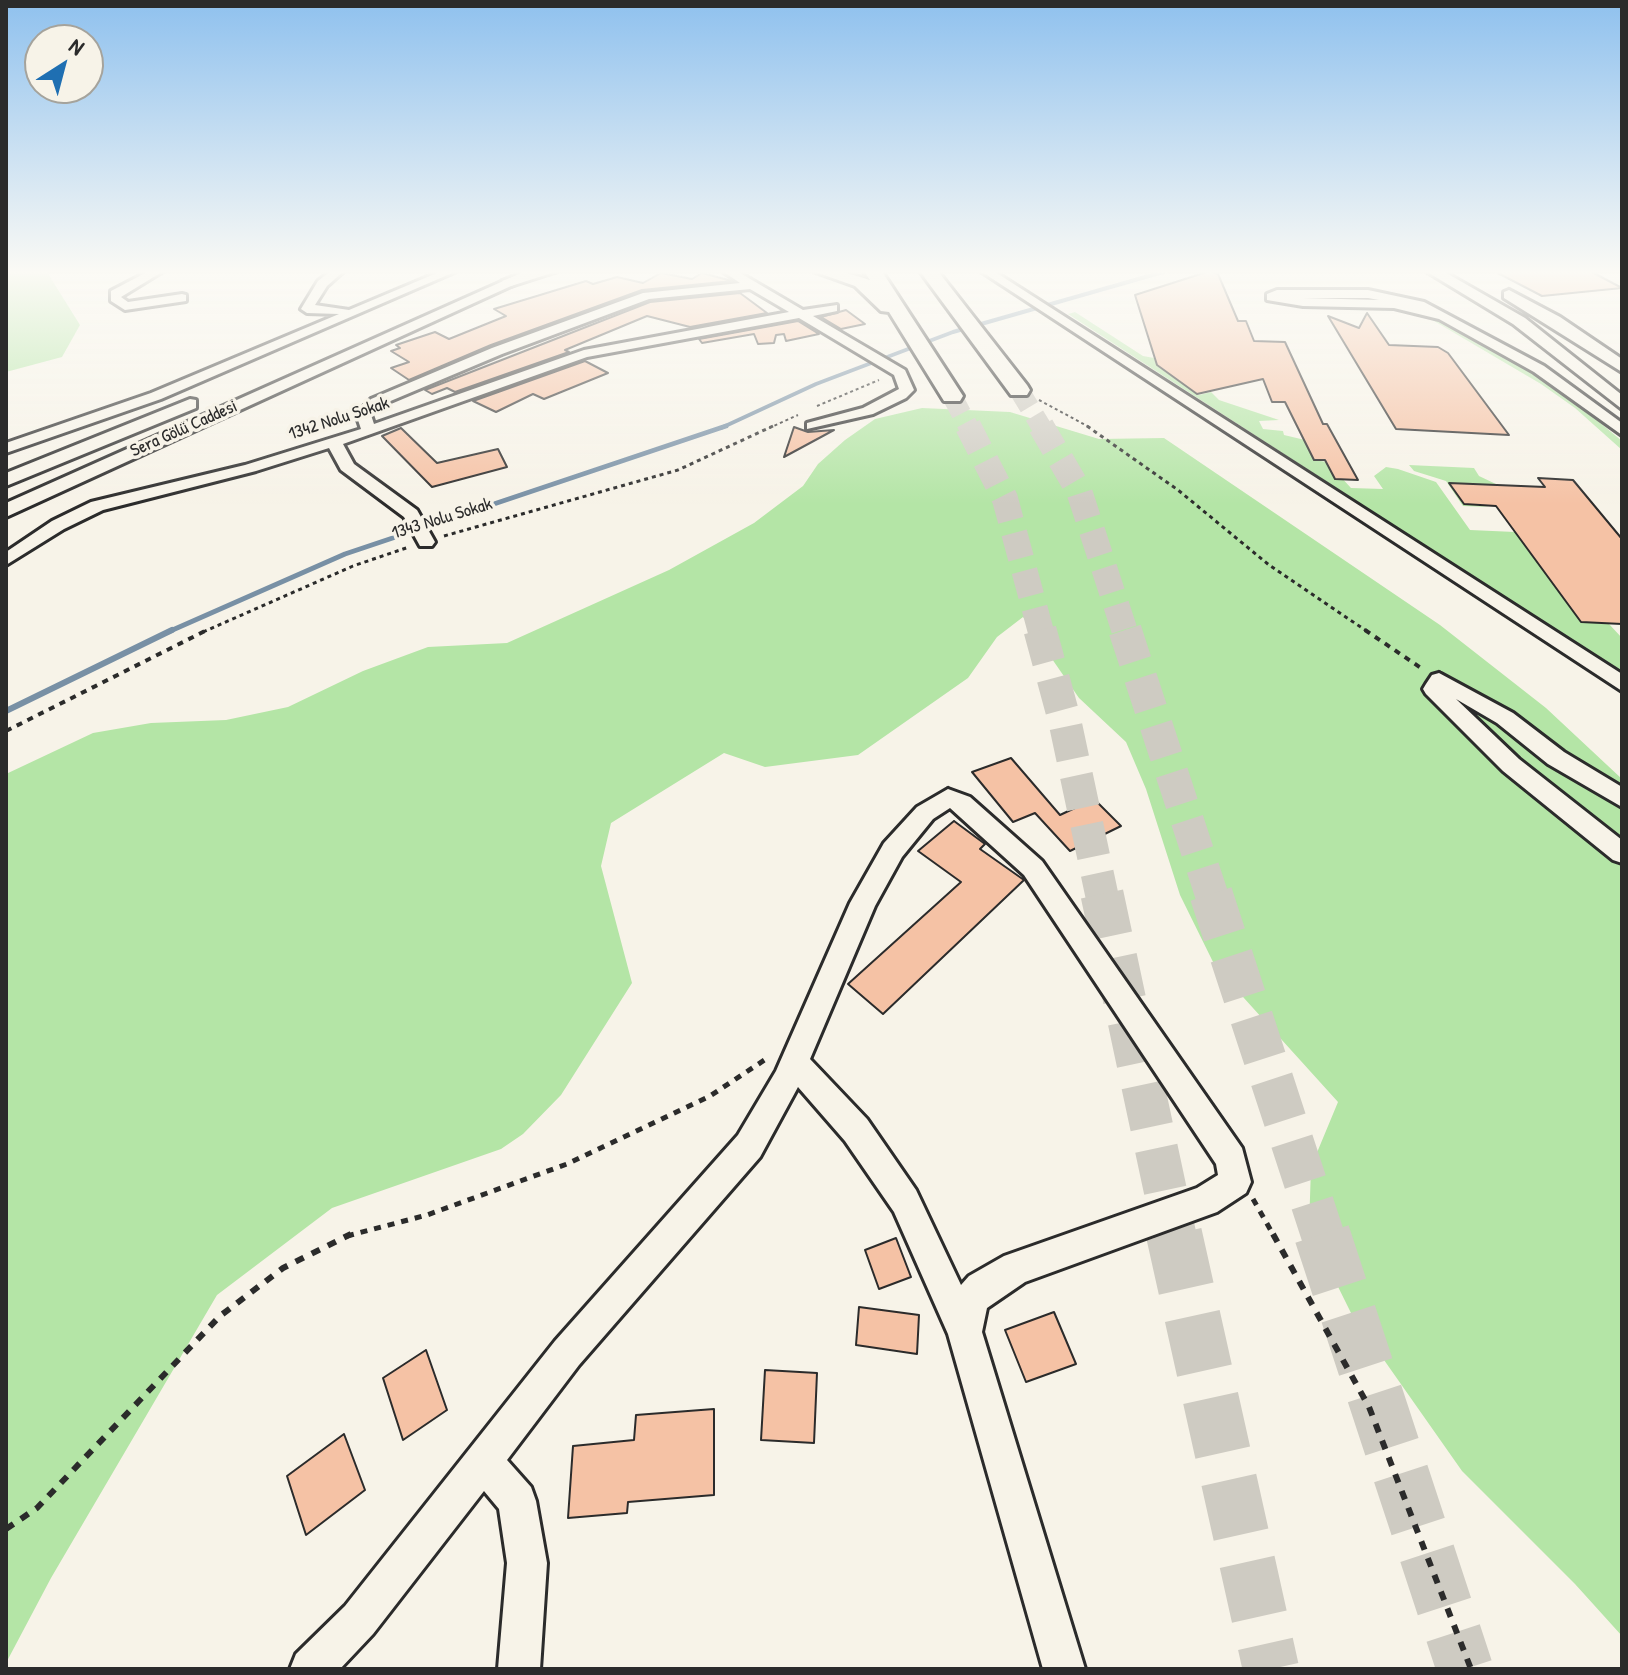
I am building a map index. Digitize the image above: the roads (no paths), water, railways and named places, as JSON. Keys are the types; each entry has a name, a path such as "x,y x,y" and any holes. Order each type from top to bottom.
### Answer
{"highway":[{"path":"922,348 952,396"},
{"path":"987,348 1019,390"}],"main road":[{"name":"Sera Gölü Caddesi","path":"273,369 325,348"},
{"name":"Sera Gölü Caddesi","path":"6,511 351,348"},
{"path":"1553,348 1622,404"},
{"path":"1577,348 1622,382"},
{"path":"1595,348 1622,367"},
{"name":"Sera Gölü Caddesi","path":"6,480 201,400"}],"street":[{"path":"6,448 156,396 269,348"},
{"path":"369,431 363,414 376,402 505,348"},
{"name":"1342 Nolu Sokak","path":"6,560 58,525 97,506 250,468 369,431 609,348"},
{"path":"812,426 868,411 907,390 896,370 860,348"},
{"path":"1107,348 1622,684"},
{"path":"1500,348 1539,369 1622,430"},
{"path":"334,442 347,467 411,514 426,542"},
{"path":"1622,798 1556,758 1505,718 1439,680 1433,689 1511,765 1622,853"},
{"path":"311,1669 359,1620 567,1353 749,1146 794,1062 863,903 893,850 925,813 948,798 962,803 1033,868 1231,1159 1235,1182 1206,1201 1016,1268 981,1288 971,1300 965,1332"},
{"path":"794,1062 856,1130 905,1201 965,1332 1064,1669"},
{"path":"483,1461 517,1501 527,1563 519,1669"}],"waterway":[{"path":"724,427 816,384 910,348"},
{"path":"168,632 345,554 724,427"},
{"path":"6,711 172,630"}],"tunnel":[{"path":"1019,390 1042,428"},
{"path":"952,396 969,428"},
{"path":"968,426 1005,499 1041,632"},
{"path":"1041,426 1079,491 1125,632"},
{"path":"1040,630 1065,722 1102,896"},
{"path":"1125,630 1212,896"},
{"path":"1102,894 1175,1236"},
{"path":"1211,894 1323,1236"},
{"path":"1174,1234 1271,1669"},
{"path":"1322,1234 1465,1669"}]}
